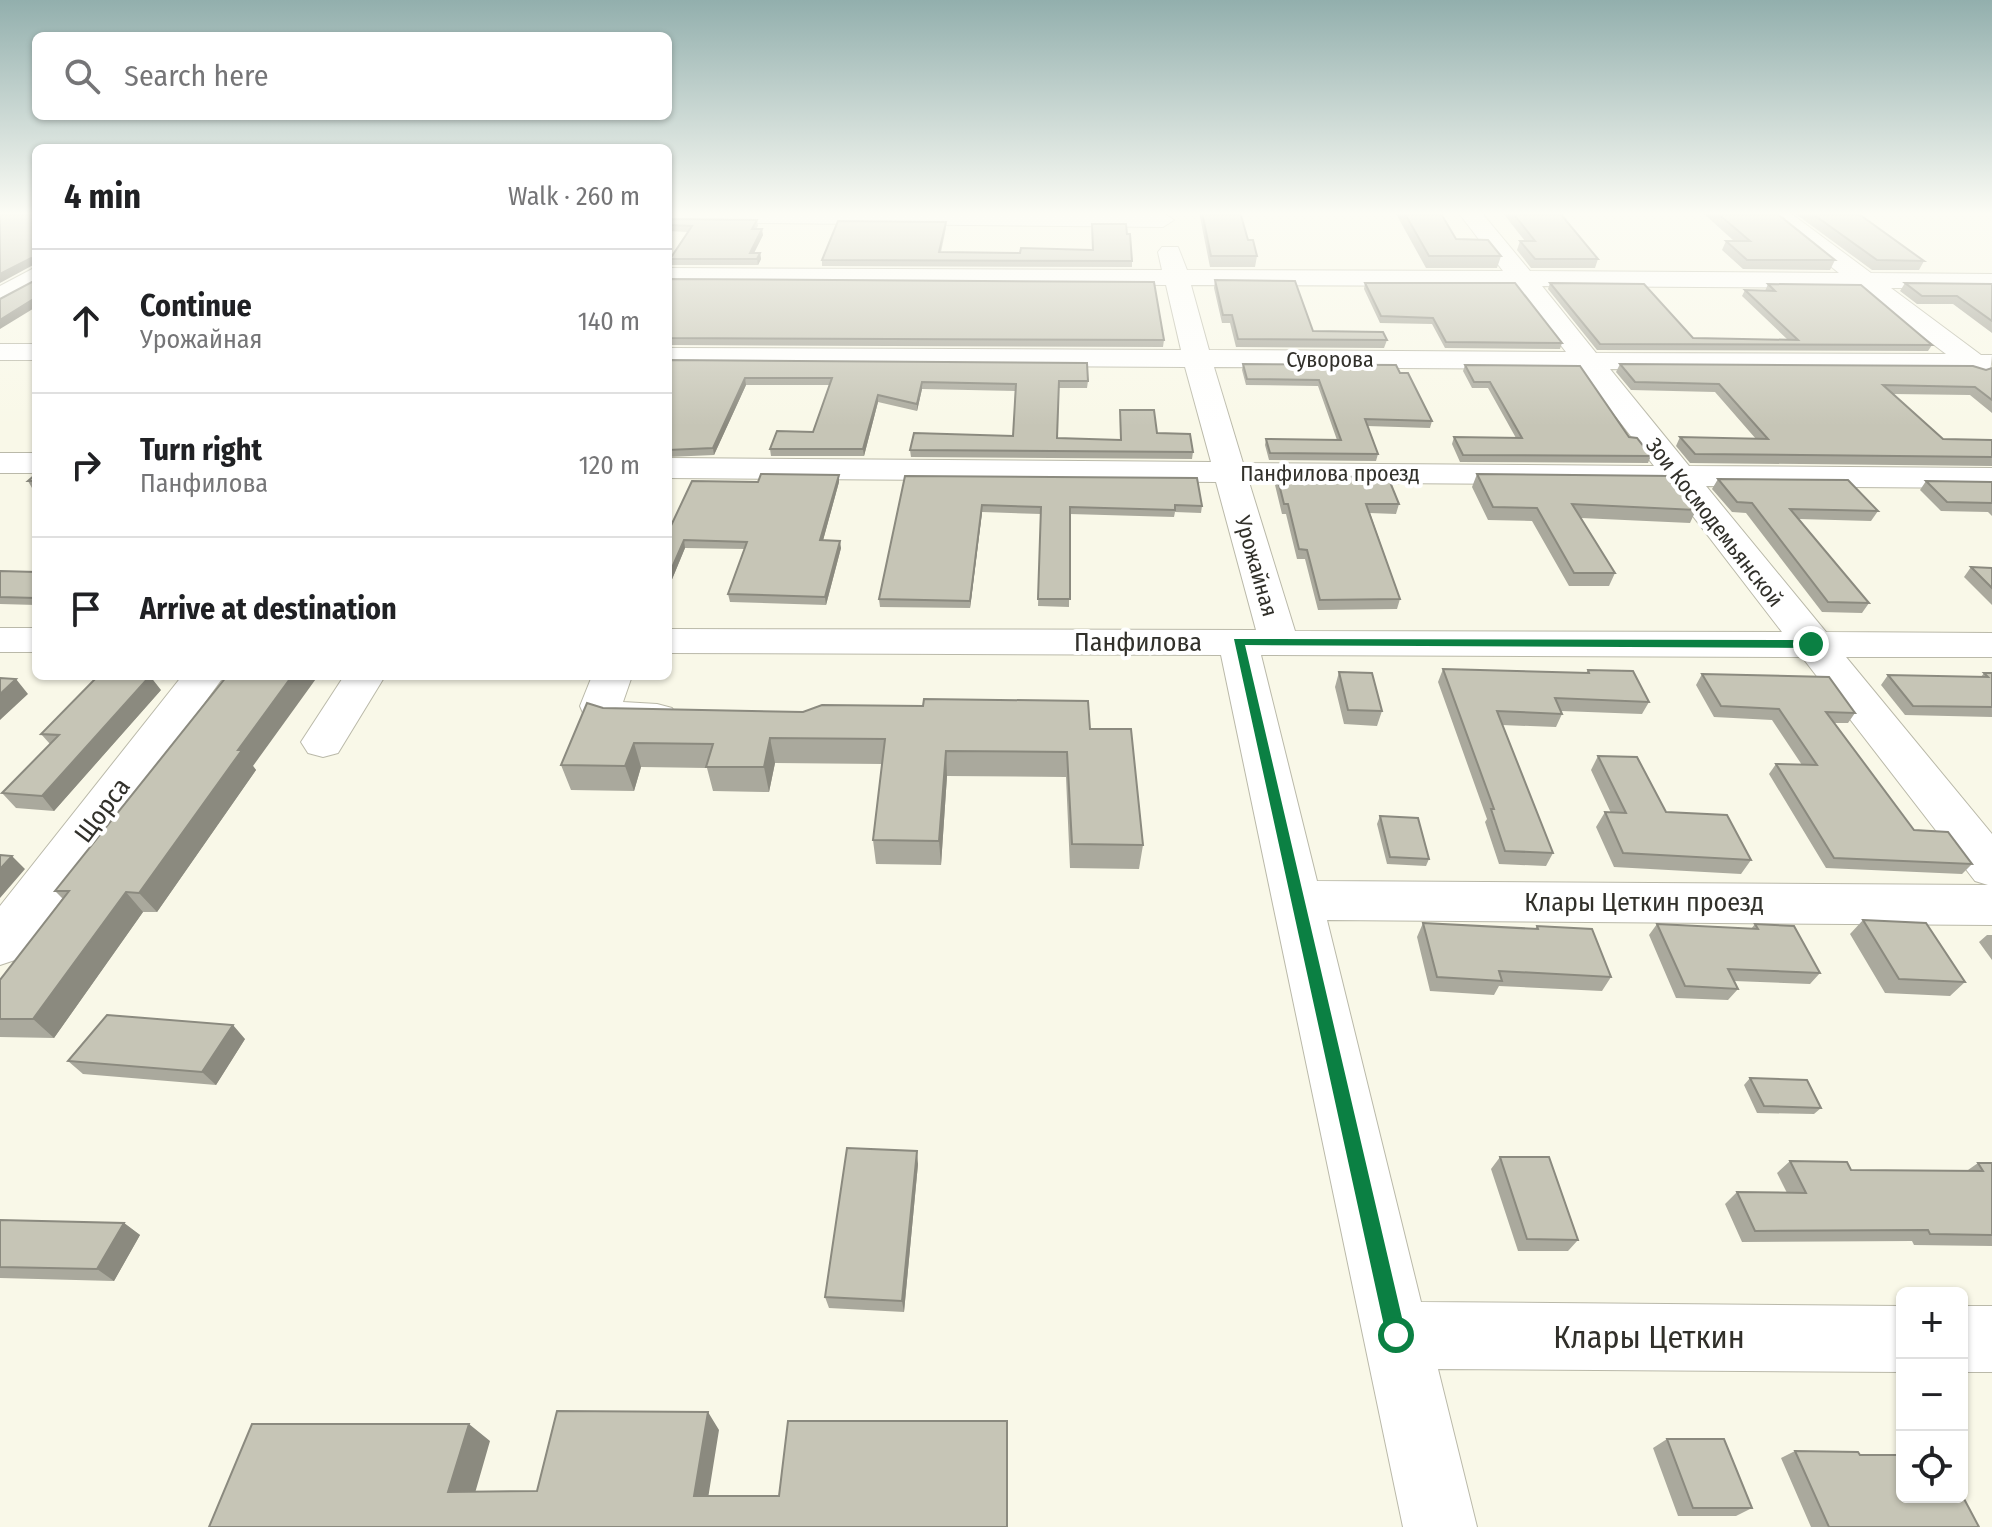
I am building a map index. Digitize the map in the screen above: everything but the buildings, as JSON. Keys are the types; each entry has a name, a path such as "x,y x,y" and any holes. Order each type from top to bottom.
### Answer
{"street":[{"path":"0,297 21,283"},
{"name":"Урожайная","path":"1178,283 1230,472 1297,900 1440,1527"},
{"name":"Зои Космодемьянской","path":"1526,283 1992,868"},
{"path":"1868,283 1986,367"},
{"path":"0,352 32,352"},
{"name":"Суворова","path":"672,356 1587,360 1986,367"},
{"path":"0,463 32,463"},
{"name":"Панфилова проезд","path":"672,468 1992,478"},
{"path":"0,640 32,640"},
{"name":"Панфилова","path":"672,641 1992,645"},
{"name":"Щорса","path":"0,944 201,680"},
{"path":"323,742 362,680"},
{"path":"611,680 601,706 602,712 622,717 699,718"},
{"name":"Клары Цеткин проезд","path":"1297,900 1992,905"},
{"name":"Клары Цеткин","path":"1396,1335 1896,1339"},
{"path":"1968,1339 1992,1339"}],"route":[{"path":"1396,1335 1238,642 1811,644"}]}
